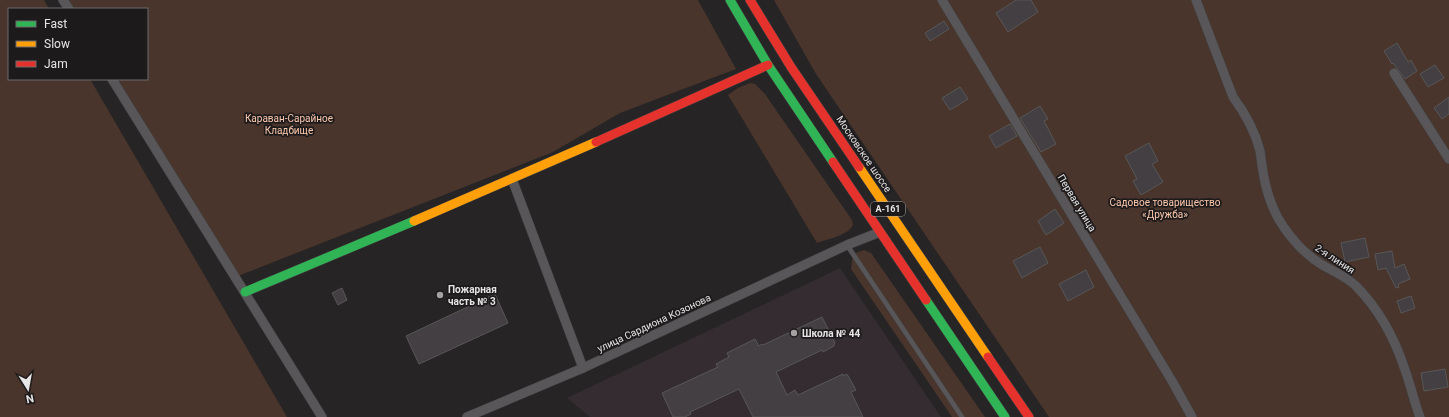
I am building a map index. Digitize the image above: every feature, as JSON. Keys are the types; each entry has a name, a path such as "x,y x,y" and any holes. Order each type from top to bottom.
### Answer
{"main road":[{"name":"А-161","path":"730,0 768,65 1005,417"},
{"name":"Московское шоссе","path":"750,0 791,67 1029,417"},
{"path":"244,292 512,179 768,65"}],"street":[{"name":"Первая улица","path":"942,0 1172,381 1192,417"},
{"name":"2-я линия","path":"1196,0 1233,97 1243,110 1254,131 1272,205 1283,226 1295,242 1306,253 1322,265 1354,284 1373,307 1394,342 1405,370 1420,417"},
{"path":"1394,73 1449,159"},
{"path":"113,80 322,417"},
{"path":"512,179 583,368"},
{"name":"улица Сардиона Козонова","path":"467,417 583,368 848,245 880,232"},
{"path":"482,410 490,417"}],"lane":[{"path":"848,245 962,417"}],"shaded area":[{"name":"Школа № 44","path":"840,268 941,417 590,417 567,398"}],"green space":[{"path":"0,0 44,0 48,8 8,8 8,80 91,80 287,417 0,417"},
{"name":"Караван-Сарайное Кладбище","path":"65,0 698,0 736,69 620,113 553,152 238,276 115,80 148,80 148,8 69,8"},
{"name":"Садовое товарищество «Дружба»","path":"774,0 1449,0 1449,417 1049,417 816,74"},
{"path":"750,83 755,84 765,94 852,220 853,225 846,232 837,237 817,243 728,95 738,88"},
{"path":"864,250 871,253 985,417 952,417 851,269 853,254"}],"building":[{"path":"1016,0 1031,0 1038,12 1008,32 996,13"},
{"path":"944,21 949,29 930,41 925,33"},
{"path":"1397,43 1408,62 1411,60 1417,71 1405,79 1393,63 1392,64 1384,51"},
{"path":"1435,65 1444,78 1428,87 1420,74"},
{"path":"960,87 968,99 950,110 942,98"},
{"path":"1449,97 1449,114 1442,119 1434,108"},
{"path":"1040,106 1048,119 1044,121 1056,144 1041,152 1020,118"},
{"path":"1010,124 1017,136 996,148 989,136"},
{"path":"1149,143 1158,161 1152,164 1163,182 1141,195 1133,181 1137,179 1125,156"},
{"path":"1055,209 1064,223 1046,235 1038,221"},
{"path":"1365,238 1369,257 1345,262 1341,243"},
{"path":"1040,247 1048,263 1022,278 1013,261"},
{"path":"1392,251 1395,268 1404,264 1410,279 1398,284 1399,287 1396,288 1386,268 1378,270 1375,254"},
{"path":"1086,270 1094,287 1068,301 1059,284"},
{"path":"342,288 347,300 338,305 332,293"},
{"path":"495,294 508,323 419,364 406,336"},
{"path":"1411,296 1415,308 1401,313 1397,301"},
{"path":"822,317 835,343 834,346 823,352 822,350 776,372 787,395 795,390 798,395 843,374 843,376 847,374 856,390 851,392 863,417 753,417 739,389 690,412 691,414 685,417 673,417 662,393 718,367 716,364 729,357 727,353 755,339 759,346 762,344 763,345"},
{"path":"1445,369 1448,387 1424,391 1421,373"}],"traffic: fast":[{"path":"730,0 768,65 833,162"},
{"path":"245,292 414,221"},
{"path":"926,300 1005,417"}],"traffic: slow":[{"path":"414,221 596,142"},
{"path":"859,167 988,357"}],"traffic: jam":[{"path":"750,0 791,67 859,167"},
{"path":"596,142 768,65"},
{"path":"833,162 926,300"},
{"path":"988,357 1029,417"}],"place":[{"name":"Пожарная часть № 3","path":"440,295"},
{"name":"Школа № 44","path":"794,333"}]}
